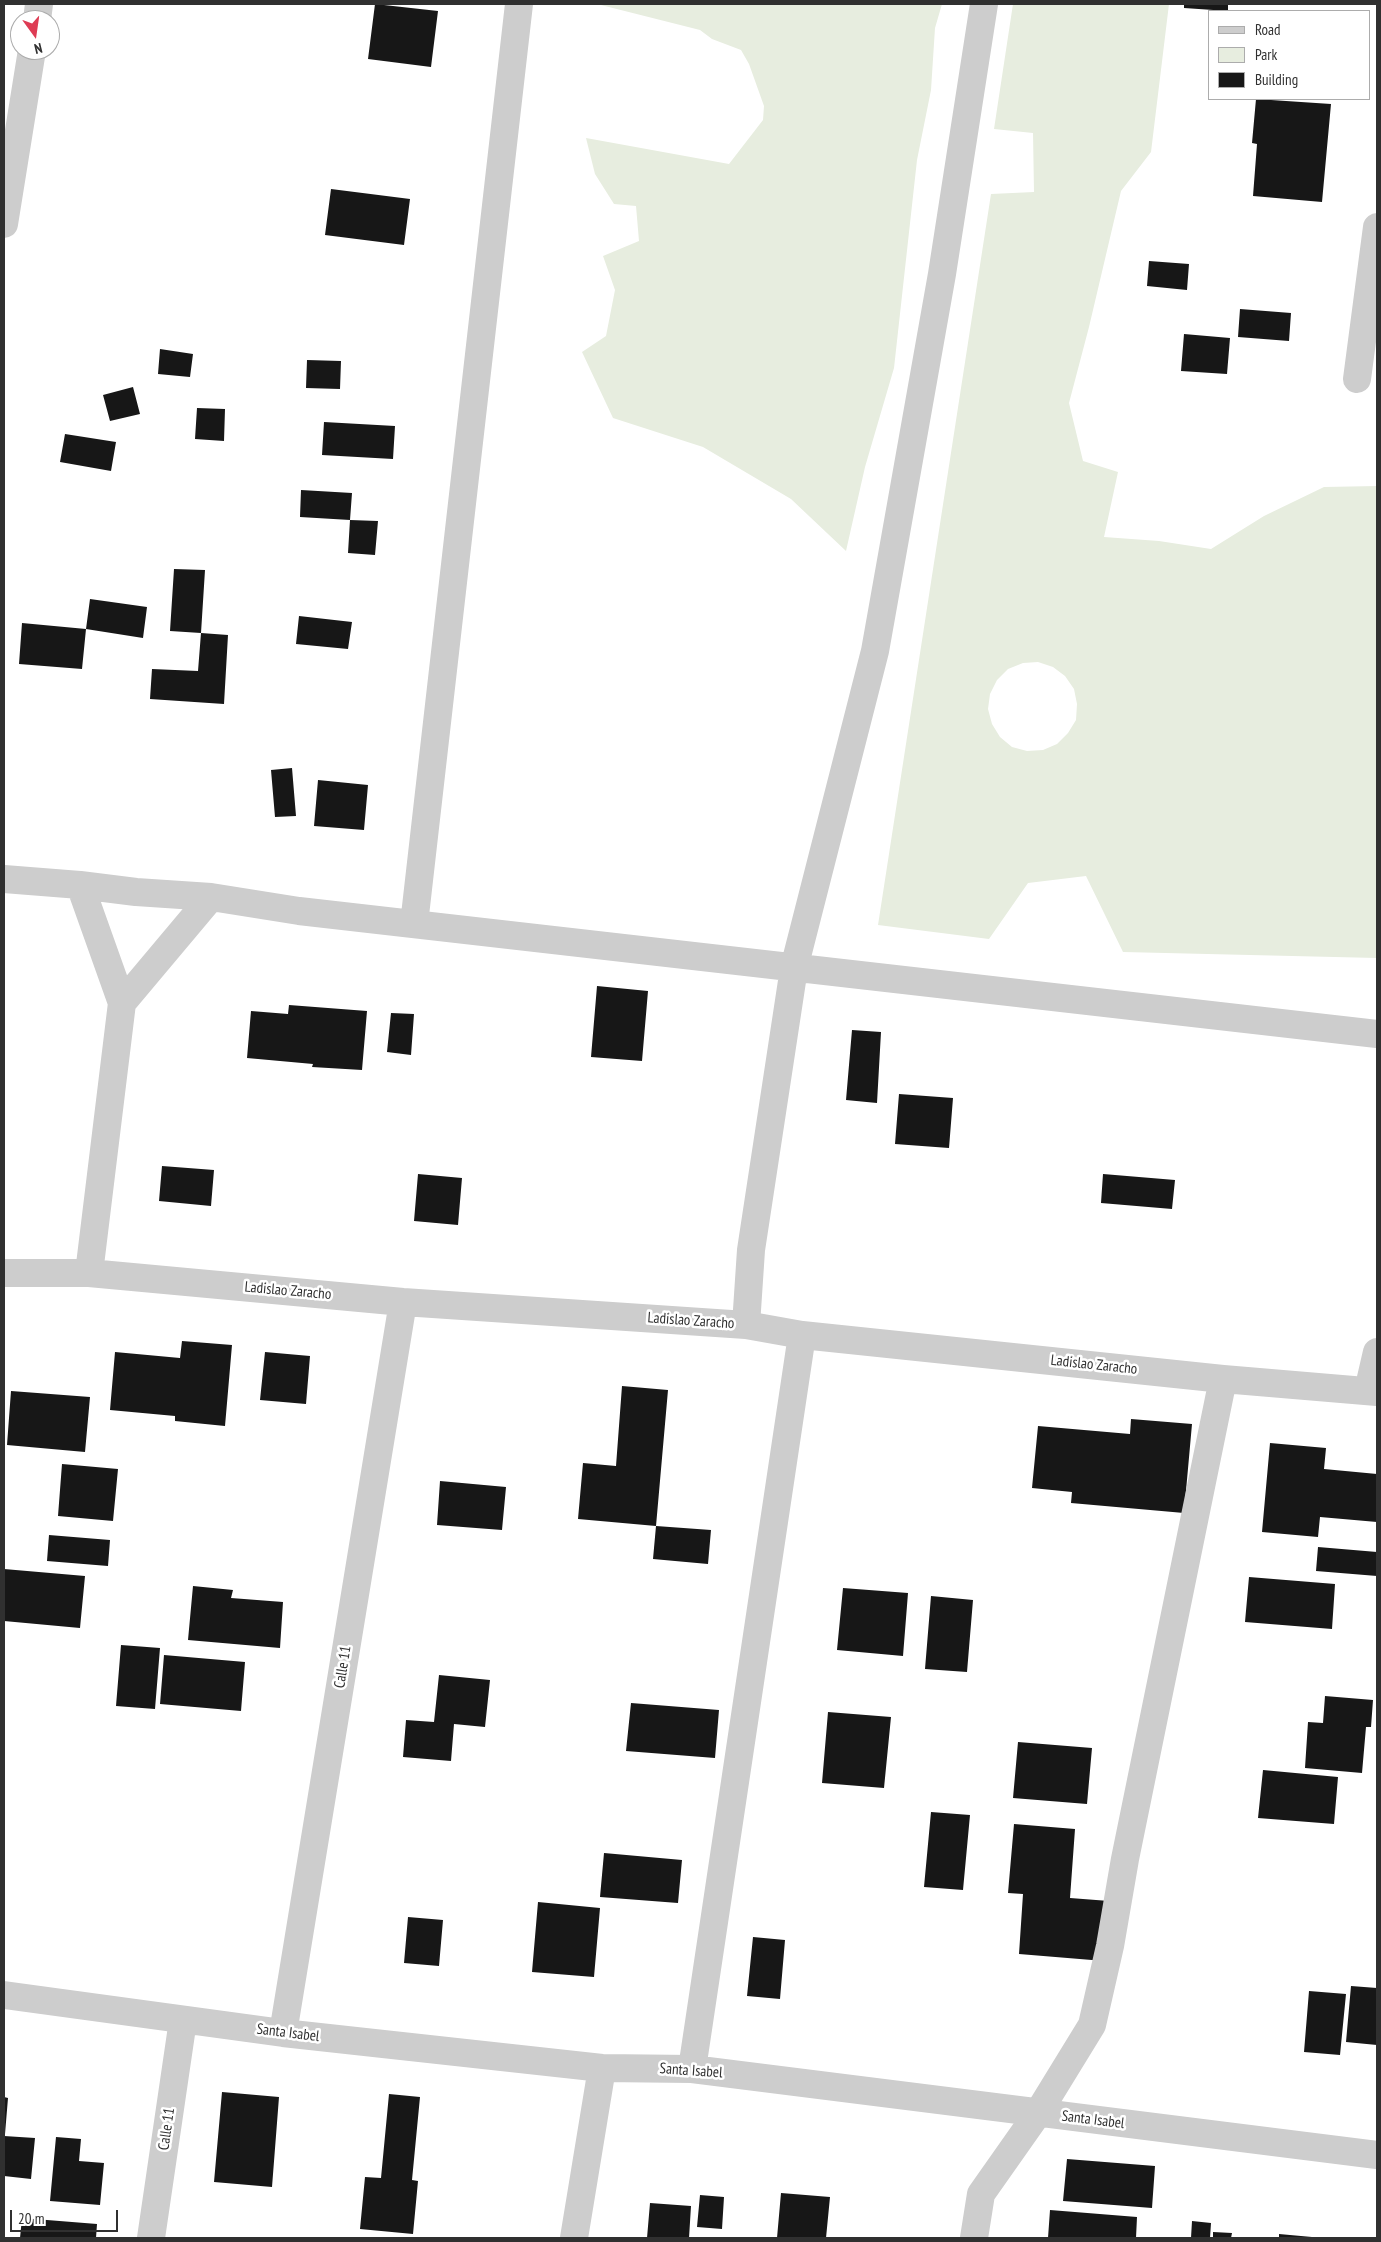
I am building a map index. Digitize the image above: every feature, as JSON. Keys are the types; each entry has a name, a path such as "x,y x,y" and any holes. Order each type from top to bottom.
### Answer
{"street":[{"path":"414,924 519,4"},
{"path":"746,1325 751,1250 794,968 875,651 940,284 984,4"},
{"path":"4,224 30,60"},
{"path":"1357,379 1377,227"},
{"path":"4,879 136,892 211,897 299,911 1377,1034"},
{"path":"80,885 122,1003 88,1272"},
{"path":"122,1003 211,897"},
{"name":"Ladislao Zaracho","path":"4,1273 88,1272 403,1302 746,1325 802,1335 1223,1379 1372,1392"},
{"name":"Calle 11","path":"283,2033 403,1302"},
{"path":"692,2069 802,1335"},
{"path":"1372,1392 1377,1352"},
{"path":"974,2238 981,2194 1038,2113 1092,2025 1110,1946 1125,1859 1223,1379"},
{"name":"Santa Isabel","path":"4,1995 283,2033 602,2068 692,2069 1377,2155"},
{"name":"Calle 11","path":"151,2238 183,2020"},
{"path":"574,2238 602,2068"}],"green space":[{"path":"597,4 942,4 935,28 931,90 917,160 894,368 865,467 846,551 791,499 703,447 613,418 582,352 606,336 615,290 603,256 639,241 636,206 614,204 595,174 586,138 729,164 763,120 764,106 749,64 741,50 712,39 700,30"},
{"path":"1013,4 1169,4 1151,152 1121,191 1069,403 1083,461 1118,472 1104,537 1159,541 1211,549 1264,516 1324,487 1377,486 1377,958 1123,952 1086,876 1028,883 989,939 878,925 991,194 1034,192 1033,133 994,129","holes":["1038,662 1053,667 1065,676 1074,689 1077,704 1076,720 1068,733 1057,744 1043,750 1027,751 1012,747 1000,737 992,724 988,709 990,694 997,680 1008,669 1023,663"]}],"building":[{"path":"375,4 438,11 431,67 368,59"},
{"path":"1184,4 1228,4 1228,10 1184,8"},
{"path":"1256,100 1331,104 1322,202 1253,196 1257,144 1252,143"},
{"path":"331,189 410,199 404,245 325,235"},
{"path":"1149,261 1189,264 1187,290 1147,286"},
{"path":"1240,309 1291,313 1289,341 1238,337"},
{"path":"1184,334 1230,338 1227,374 1181,371"},
{"path":"160,349 193,354 190,377 158,374"},
{"path":"307,360 341,361 340,389 306,388"},
{"path":"133,387 140,414 110,421 103,395"},
{"path":"197,408 225,409 224,441 195,439"},
{"path":"324,422 395,426 393,459 322,455"},
{"path":"65,434 116,442 111,471 60,462"},
{"path":"301,490 352,493 350,520 300,517"},
{"path":"350,520 378,521 375,555 348,553"},
{"path":"174,569 205,570 201,633 170,631"},
{"path":"90,599 147,607 143,638 86,629"},
{"path":"299,616 352,622 348,649 296,644"},
{"path":"22,623 86,629 82,669 19,664"},
{"path":"201,633 228,635 224,704 150,699 152,669 198,671"},
{"path":"292,768 296,816 275,817 271,770"},
{"path":"318,780 368,785 364,830 314,826"},
{"path":"597,986 648,991 642,1061 591,1057"},
{"path":"289,1005 367,1011 362,1070 312,1067 313,1064 247,1058 251,1011 288,1014"},
{"path":"391,1013 414,1014 411,1055 387,1052"},
{"path":"852,1030 881,1032 877,1103 846,1100"},
{"path":"899,1094 953,1098 949,1148 895,1144"},
{"path":"162,1166 214,1170 211,1206 159,1201"},
{"path":"418,1174 462,1178 458,1225 414,1221"},
{"path":"1103,1174 1175,1180 1172,1209 1101,1203"},
{"path":"182,1341 232,1345 225,1426 175,1421 175,1416 110,1410 115,1352 180,1358"},
{"path":"265,1352 310,1356 306,1404 260,1400"},
{"path":"622,1386 668,1390 656,1526 578,1519 583,1463 616,1466"},
{"path":"11,1391 90,1397 85,1452 7,1445"},
{"path":"1131,1419 1192,1424 1184,1513 1071,1503 1072,1492 1032,1488 1038,1426 1130,1434"},
{"path":"1270,1443 1326,1448 1324,1469 1377,1474 1377,1522 1320,1517 1318,1537 1262,1532"},
{"path":"62,1464 118,1469 113,1521 58,1516"},
{"path":"440,1481 506,1487 502,1530 437,1525"},
{"path":"656,1526 711,1530 708,1564 653,1559"},
{"path":"49,1535 110,1540 108,1566 47,1561"},
{"path":"1318,1547 1377,1552 1377,1576 1316,1571"},
{"path":"4,1569 85,1576 80,1628 4,1621"},
{"path":"1249,1577 1335,1584 1332,1629 1245,1622"},
{"path":"193,1586 233,1590 231,1598 283,1602 280,1648 188,1640"},
{"path":"843,1588 908,1593 903,1656 837,1650"},
{"path":"931,1596 973,1600 967,1672 925,1669"},
{"path":"121,1645 160,1648 155,1709 116,1706"},
{"path":"164,1655 245,1662 241,1711 160,1704"},
{"path":"439,1675 490,1680 485,1727 454,1724 451,1761 403,1757 406,1720 434,1722"},
{"path":"1325,1696 1373,1700 1371,1727 1366,1727 1362,1773 1305,1768 1308,1722 1323,1723"},
{"path":"631,1703 719,1710 715,1758 626,1751"},
{"path":"828,1712 891,1717 884,1788 822,1783"},
{"path":"1018,1742 1092,1748 1087,1804 1013,1798"},
{"path":"1263,1770 1338,1777 1334,1824 1258,1818"},
{"path":"931,1812 970,1815 963,1890 924,1887"},
{"path":"1014,1824 1075,1829 1070,1898 1109,1901 1104,1961 1019,1954 1023,1894 1008,1893"},
{"path":"604,1853 682,1860 678,1903 600,1897"},
{"path":"538,1902 600,1908 594,1977 532,1972"},
{"path":"408,1917 443,1920 439,1966 404,1963"},
{"path":"753,1937 785,1940 780,1999 747,1996"},
{"path":"1351,1986 1377,1988 1377,2045 1346,2042"},
{"path":"1309,1991 1346,1994 1340,2055 1304,2052"},
{"path":"222,2092 279,2097 272,2187 214,2182"},
{"path":"389,2094 420,2097 412,2180 418,2181 413,2234 360,2229 365,2177 381,2178"},
{"path":"4,2097 8,2098 5,2134 4,2134"},
{"path":"4,2136 35,2138 31,2179 4,2176"},
{"path":"56,2137 81,2139 79,2161 104,2163 100,2205 50,2201"},
{"path":"1067,2159 1155,2166 1152,2208 1063,2201"},
{"path":"781,2193 830,2197 826,2238 777,2238"},
{"path":"700,2195 724,2197 722,2229 697,2227"},
{"path":"650,2203 691,2206 689,2238 647,2238"},
{"path":"1050,2210 1137,2217 1136,2238 1048,2238"},
{"path":"22,2218 97,2224 96,2238 20,2238"},
{"path":"1192,2221 1211,2223 1210,2238 1191,2238"},
{"path":"1213,2232 1232,2233 1231,2238 1213,2238"},
{"path":"1279,2234 1312,2237 1312,2238 1279,2238"}]}
